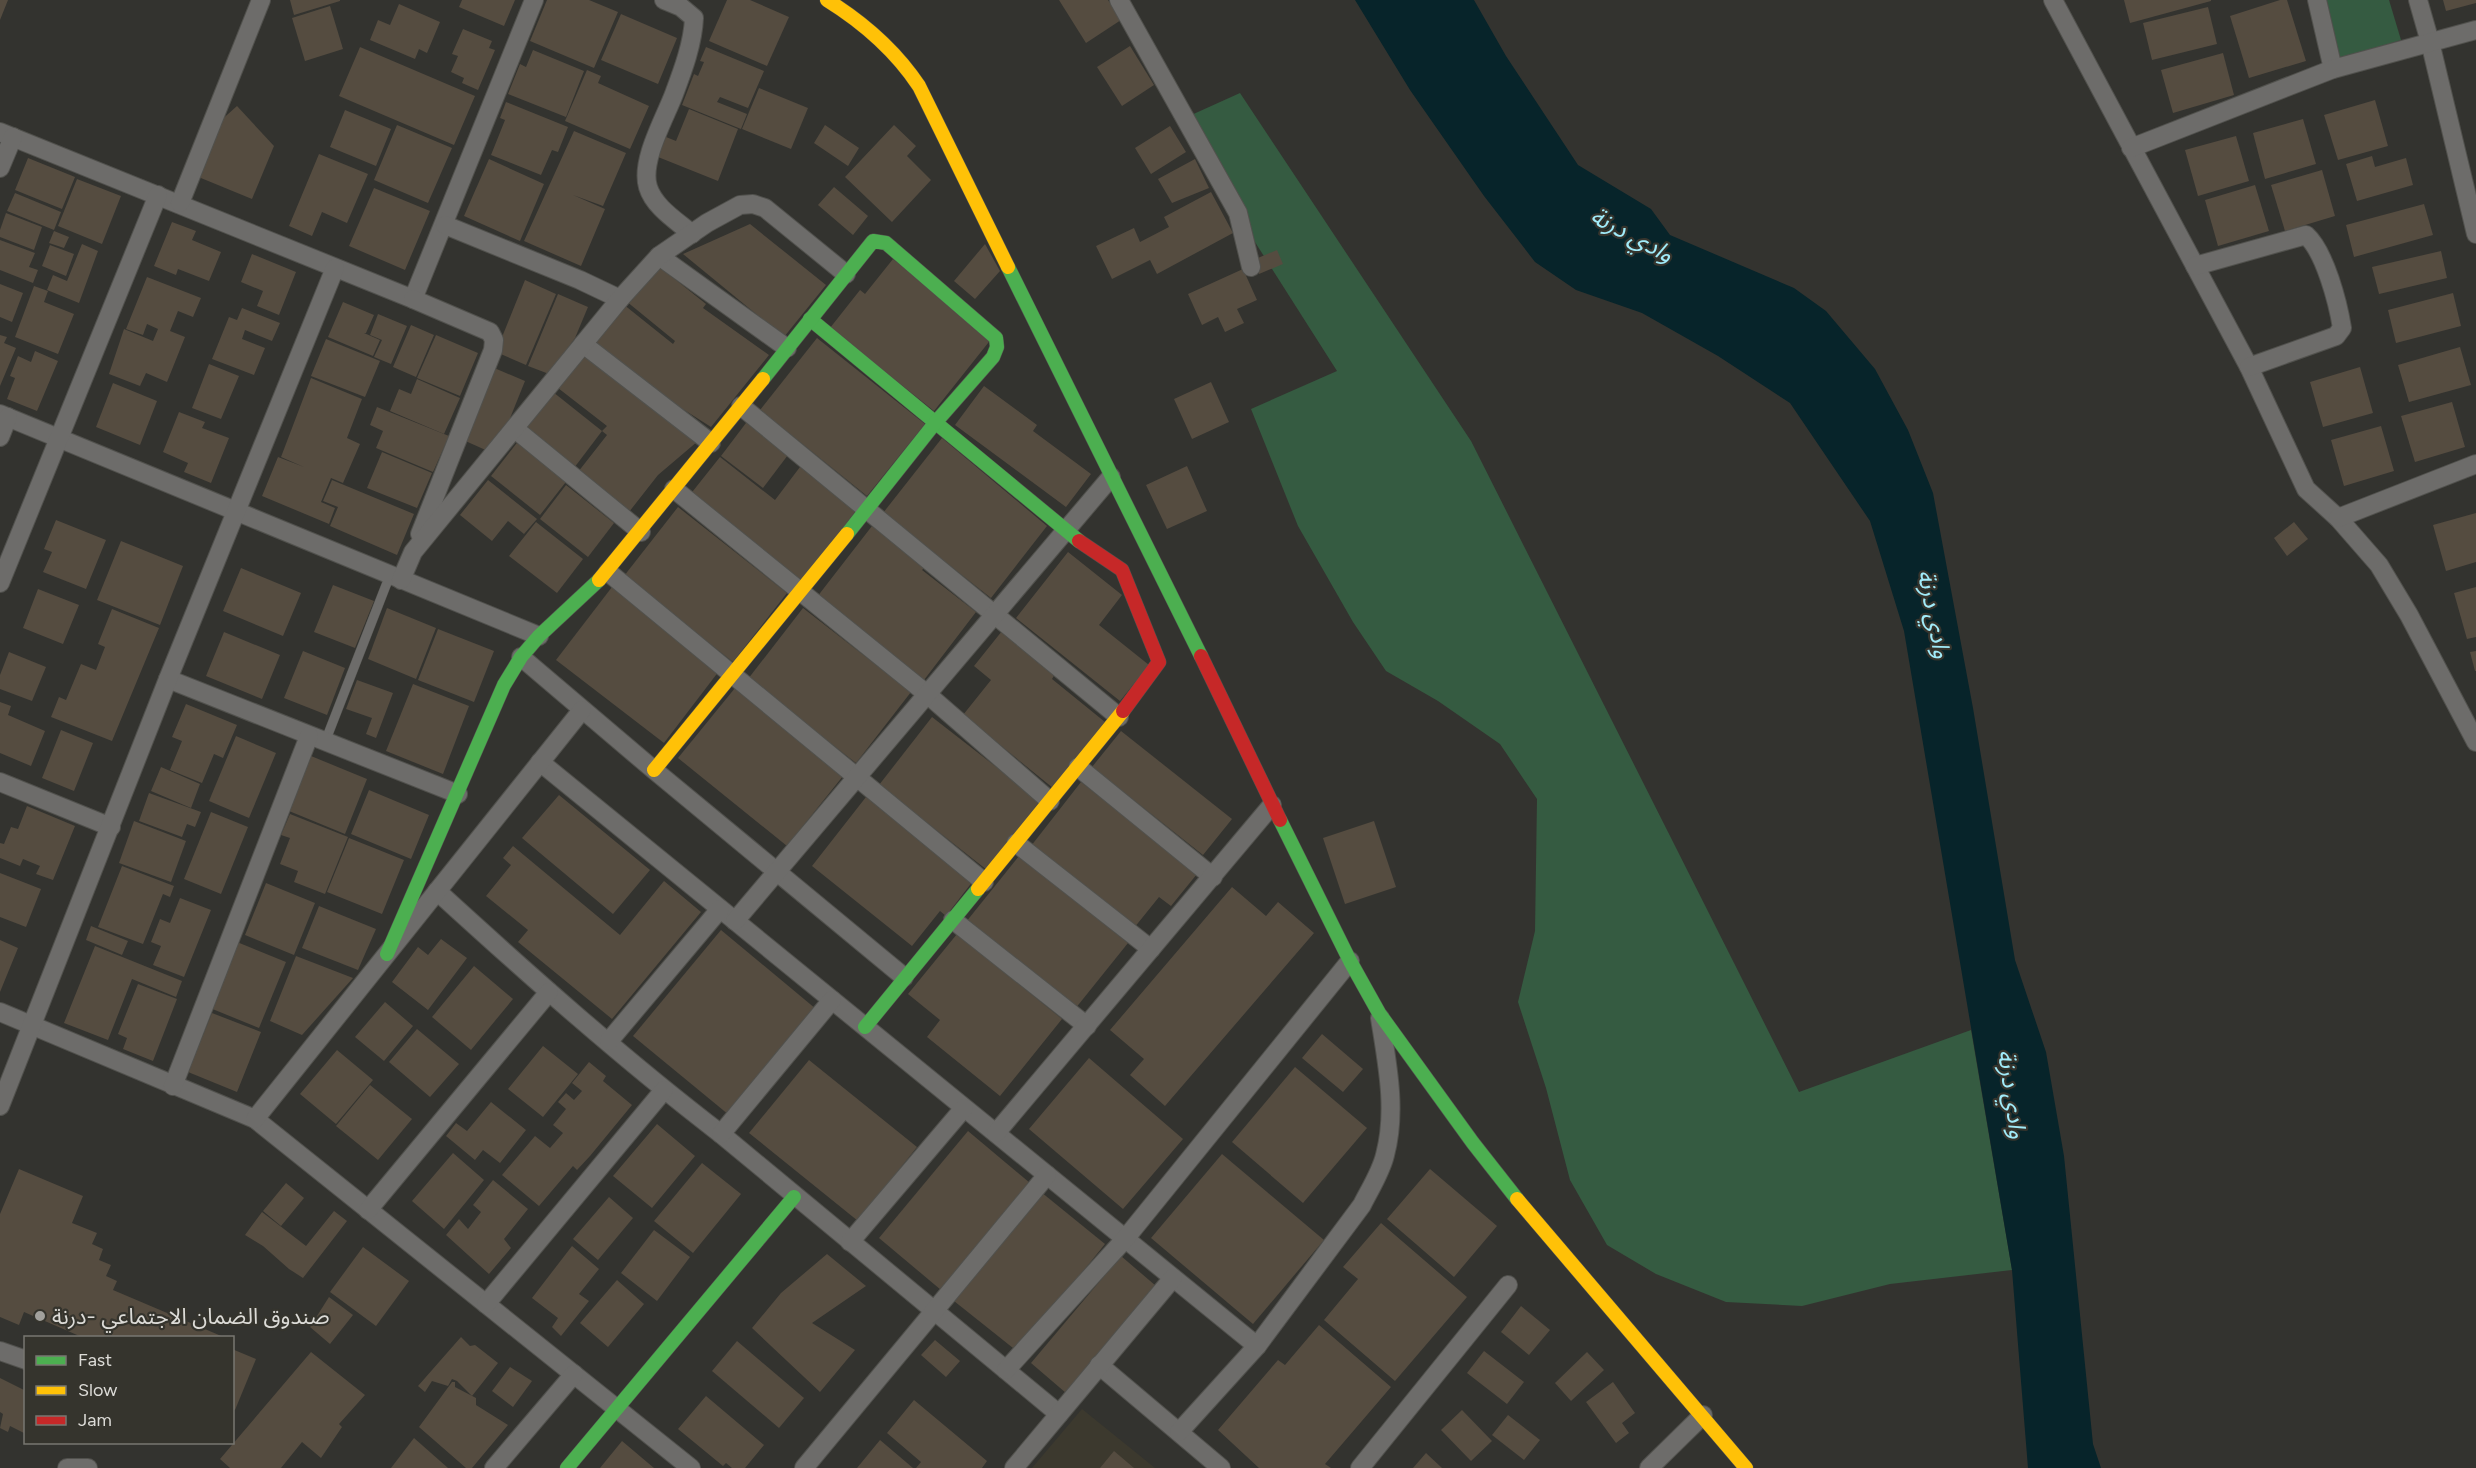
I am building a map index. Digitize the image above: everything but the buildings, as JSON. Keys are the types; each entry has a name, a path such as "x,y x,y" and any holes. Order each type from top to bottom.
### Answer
{"street":[{"path":"180,203 261,0"},
{"path":"413,299 445,225 534,0"},
{"path":"664,0 681,7 694,18 694,35 675,92 647,162 648,187 663,210 692,234"},
{"path":"826,0 848,12 892,48 919,86 1111,477 1189,630 1272,806 1350,961 1379,1013 1473,1143 1511,1191 1746,1468"},
{"path":"1119,0 1238,213 1251,267"},
{"path":"2053,0 2249,367 2306,489 2338,518 2379,565 2409,615 2476,742"},
{"path":"2318,0 2333,69"},
{"path":"2418,0 2476,234"},
{"path":"2131,148 2333,69 2476,30"},
{"path":"0,168 6,134 180,203 490,332 494,340 493,350 413,552"},
{"path":"0,583 158,195"},
{"path":"395,578 413,552 583,344 659,256 740,205 753,204 765,208 846,274"},
{"path":"445,225 580,280 620,299"},
{"path":"2195,266 2306,235 2314,242 2320,254 2342,328 2336,336 2249,367"},
{"path":"387,954 504,685 521,657 539,636 608,572 873,241 886,243 996,338 997,347 993,357 936,423 654,771"},
{"path":"659,256 787,348"},
{"path":"0,1106 168,679 335,268"},
{"path":"810,319 1066,531 1097,555 1122,570 1159,662 1119,717 865,1027"},
{"path":"583,344 711,443"},
{"path":"741,405 1119,717"},
{"path":"0,437 4,416 539,636"},
{"path":"515,429 641,532"},
{"path":"2338,518 2476,464"},
{"path":"735,921 1111,477"},
{"path":"675,489 927,694 1050,801"},
{"path":"608,572 984,882"},
{"path":"521,657 654,771 904,977"},
{"path":"168,679 458,794"},
{"path":"255,1119 582,710"},
{"path":"173,1086 317,739"},
{"path":"540,762 1257,1346"},
{"path":"1078,767 1213,877"},
{"path":"0,782 111,827"},
{"path":"996,1134 1272,806"},
{"path":"1016,843 1151,949"},
{"path":"437,891 549,992 664,1090 721,1134 794,1197 1059,1414"},
{"path":"609,1041 720,909"},
{"path":"953,920 1087,1026"},
{"path":"1006,1370 1125,1239 1350,961"},
{"path":"368,1210 549,992"},
{"path":"721,1134 832,1000"},
{"path":"0,1012 255,1119 691,1468"},
{"path":"1179,1432 1257,1346 1362,1205 1385,1157 1391,1124 1389,1076 1379,1013"},
{"path":"486,1304 664,1090"},
{"path":"850,1242 964,1108"},
{"path":"804,1468 1047,1175"},
{"path":"567,1468 794,1197"},
{"path":"1014,1468 1173,1278"},
{"path":"1360,1468 1508,1285"},
{"path":"0,1351 24,1359"},
{"path":"1099,1365 1221,1468"},
{"path":"494,1468 574,1374"},
{"path":"1649,1468 1703,1415"},
{"path":"67,1468 88,1468"}],"lane":[{"path":"317,739 395,578"}],"shaded area":[{"path":"1082,1409 1155,1468 1032,1468"}],"green space":[{"path":"2324,0 2389,0 2401,40 2337,60"},
{"path":"1240,93 1471,441 1799,1092 1971,1030 2012,1270 1890,1284 1802,1306 1726,1302 1656,1274 1607,1245 1570,1180 1546,1088 1518,1002 1535,931 1537,799 1500,744 1438,701 1386,671 1353,622 1298,526 1251,409 1337,371 1178,121"}],"water":[{"name":"وادي درنة","path":"1355,0 1474,0 1506,56 1578,165 1651,209 1670,235 1794,288 1826,311 1875,369 1908,430 1933,493 1973,708 2015,960 2046,1052 2064,1156 2093,1444 2101,1468 2028,1468 2012,1270 1904,631 1870,521 1790,403 1718,356 1642,313 1576,290 1535,262 1484,196 1410,90"}],"traffic: fast":[{"path":"763,379 873,241 886,243 996,338 997,347 993,357 935,423 847,534"},
{"path":"1008,267 1201,656"},
{"path":"810,319 1079,541"},
{"path":"387,954 504,685 521,657 539,636 599,580"},
{"path":"1280,820 1350,961 1379,1013 1473,1143 1517,1199"},
{"path":"865,1027 978,889"},
{"path":"567,1468 794,1197"}],"traffic: slow":[{"path":"827,0 878,38 919,86 1008,267"},
{"path":"599,580 763,379"},
{"path":"654,770 847,534"},
{"path":"978,889 1123,711"},
{"path":"1517,1199 1746,1468"}],"traffic: jam":[{"path":"1079,541 1122,570 1159,662 1123,711"},
{"path":"1201,656 1280,820"}],"place":[{"name":"صندوق الضمان الاجتماعي -درنة","path":"40,1316"}]}
